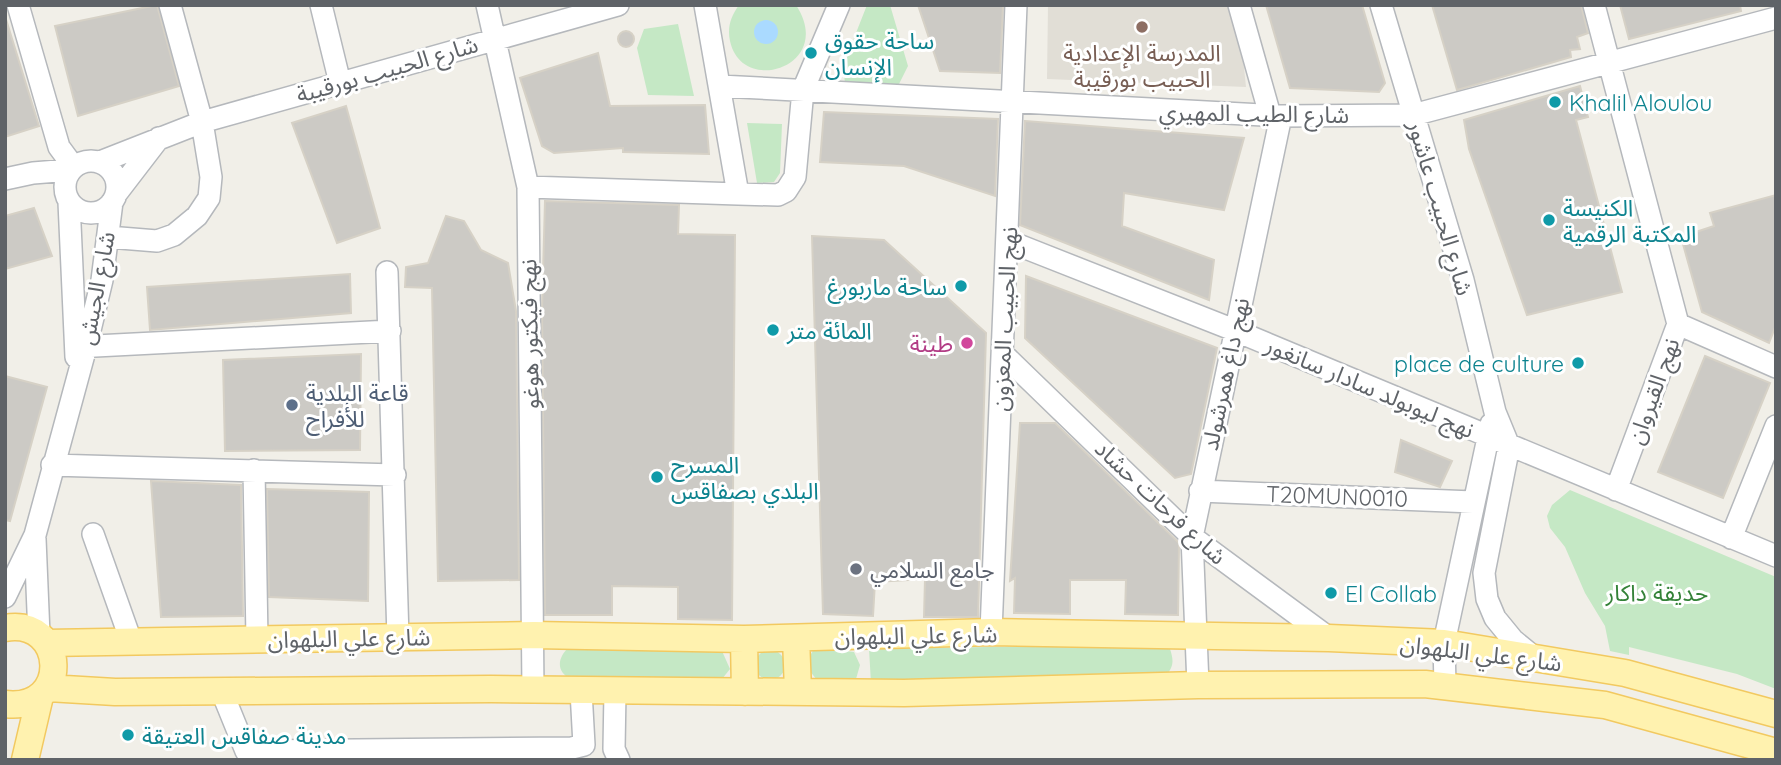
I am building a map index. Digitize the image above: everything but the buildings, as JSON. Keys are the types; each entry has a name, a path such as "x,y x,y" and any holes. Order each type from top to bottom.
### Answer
{"main road":[{"name":"شارع علي البلهوان","path":"5,628 27,629 43,639 131,641 534,635 744,639 991,632 1196,634 1444,643 1658,680 1776,714"},
{"path":"796,638 798,691"},
{"path":"25,760 54,666 43,639"},
{"path":"744,639 745,692"},
{"name":"شارع علي البلهوان","path":"5,704 29,703 44,692 533,690 904,693 1198,685 1445,686 1605,705 1776,752"}],"street":[{"path":"18,5 59,147 71,168"},
{"path":"108,237 157,241 174,235 197,216 209,198 211,177 202,122 170,5"},
{"path":"321,5 340,83"},
{"name":"نهج فيكتور هوغو","path":"487,5 528,187 533,690"},
{"name":"شارع الحبيب بورقيبة","path":"100,162 202,122 496,37 618,5"},
{"path":"705,5 738,194"},
{"path":"821,5 828,32"},
{"path":"528,187 778,195 791,185 795,177 803,90 839,5"},
{"name":"نهج الحبيب المعزون","path":"991,632 1016,5"},
{"name":"نهج داغ همرشولد","path":"1198,685 1192,537 1275,116 1239,5"},
{"name":"شارع الحبيب عاشور","path":"1381,5 1463,280 1495,412 1509,446"},
{"name":"نهج القيروان","path":"1594,5 1678,324 1616,490"},
{"name":"شارع الطيب المهيري","path":"720,86 1014,104 1275,116 1413,115 1776,18"},
{"path":"6,179 45,186 67,198 82,212 91,213 106,208 159,138"},
{"path":"6,179 71,168 86,160 100,162 107,166 116,178 114,198"},
{"path":"67,198 65,177 71,168"},
{"name":"شارع الجيش","path":"67,198 81,347"},
{"name":"شارع الجيش","path":"5,597 35,535 81,347 102,280 114,198"},
{"name":"نهج ليوبولد سادار سانغور","path":"1008,241 1234,330 1776,556"},
{"path":"387,272 396,475 398,638"},
{"path":"1678,324 1776,367"},
{"path":"81,347 390,331"},
{"name":"شارع فرحات حشاد","path":"1003,354 1192,537 1329,638"},
{"path":"1445,686 1444,643 1486,436 1495,412"},
{"path":"1731,538 1776,426"},
{"path":"1509,446 1484,573 1495,618 1513,640 1535,658"},
{"path":"52,465 396,475"},
{"path":"254,470 257,639"},
{"name":"T20MUN0010","path":"1200,491 1474,502"},
{"path":"93,534 131,641"},
{"name":"شارع الجيش","path":"35,535 43,639"},
{"path":"222,692 247,755 298,748 572,748 585,752 581,691"},
{"path":"615,692 614,749 619,760"}],"shaded area":[{"name":"المدرسة الإعدادية الحبيب بورقيبة","path":"1048,5 1229,5 1242,48 1246,87 1047,79"}],"green space":[{"path":"739,5 796,5 805,26 804,44 796,58 782,67 767,70 751,68 738,58 730,41 729,26"},
{"path":"867,5 890,5 908,66 898,86 845,83 843,66"},
{"path":"678,24 694,96 648,95 637,48 644,29"},
{"path":"747,123 782,124 780,173 774,182 757,183"},
{"name":"حديقة داكار","path":"1570,490 1776,577 1776,689 1737,674 1629,647 1629,655 1610,651 1605,626 1585,593 1565,547 1550,528 1547,516 1552,505"},
{"path":"1155,644 1170,649 1171,667 1164,677 871,683 869,649"},
{"path":"569,647 722,651 730,669 722,679 571,679 563,673 560,664"},
{"path":"814,649 854,652 860,665 856,679 851,682 817,680 809,670 808,659"},
{"path":"770,650 781,654 785,665 781,676 770,680 759,676 755,665 759,654"}],"water":[{"path":"766,20 775,23 778,32 775,41 766,44 757,41 754,32 757,23"}],"place":[{"name":"المدرسة الإعدادية الحبيب بورقيبة","path":"1142,27"},
{"name":"ساحة حقوق الإنسان","path":"811,53"},
{"name":"Khalil Aloulou","path":"1555,102"},
{"name":"الكنيسة المكتبة الرقمية","path":"1549,220"},
{"name":"ساحة ماربورغ","path":"961,286"},
{"name":"المائة متر","path":"773,330"},
{"name":"طينة","path":"967,343"},
{"name":"place de culture","path":"1578,363"},
{"name":"قاعة البلدية للأفراح","path":"292,405"},
{"name":"المسرح البلدي بصفاقس","path":"657,477"},
{"name":"جامع السلامي","path":"856,569"},
{"name":"El Collab","path":"1331,593"},
{"name":"مدينة صفاقس العتيقة","path":"128,735"}]}
